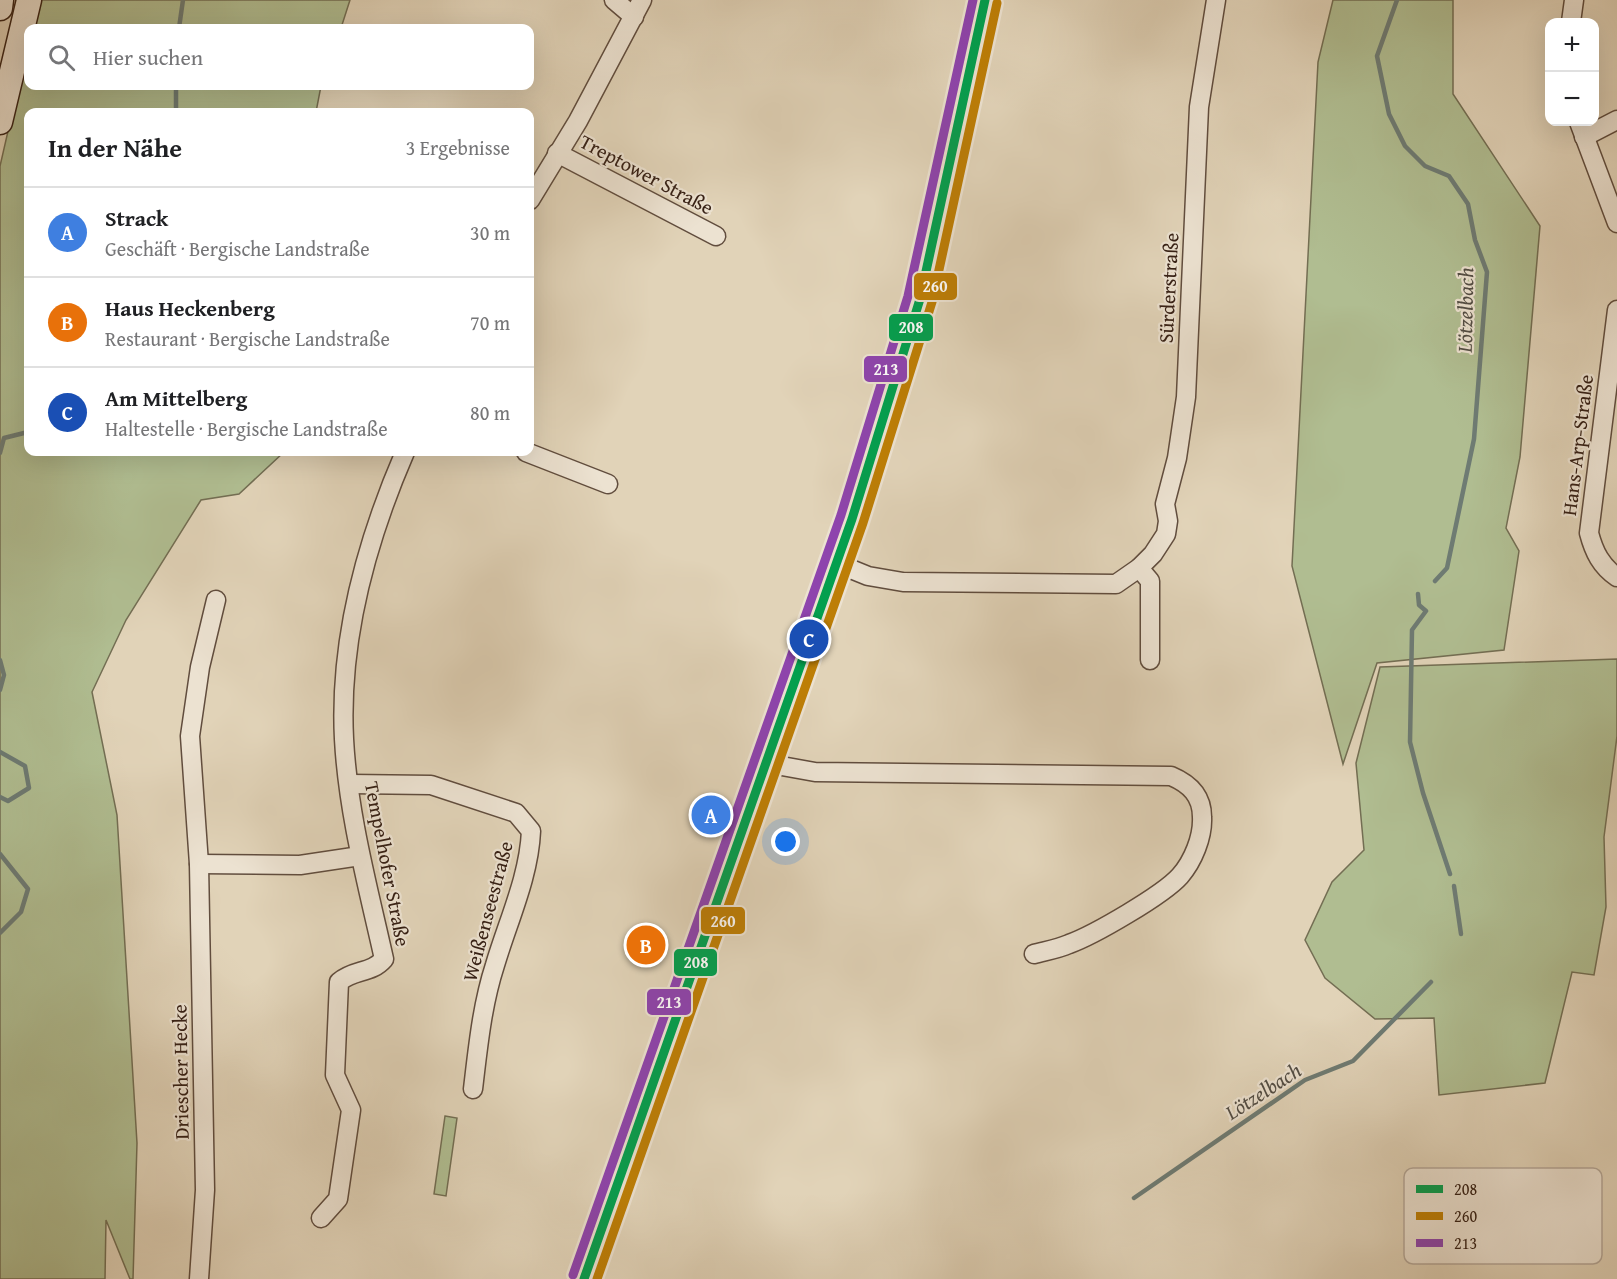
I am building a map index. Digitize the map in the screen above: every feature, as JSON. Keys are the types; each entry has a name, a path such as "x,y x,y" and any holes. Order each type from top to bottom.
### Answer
{"main road":[{"path":"0,8 1,0"},
{"path":"0,122 29,0"},
{"path":"584,1279 836,563 920,299 985,0"}],"street":[{"path":"534,193 578,121 638,8 614,0"},
{"name":"Sürderstraße","path":"836,563 868,576 903,582 1116,584 1139,568 1153,554 1166,534 1168,521 1165,504 1177,458 1186,397 1199,107 1216,0"},
{"path":"1572,18 1574,0"},
{"path":"1617,120 1582,129 1617,223"},
{"name":"Treptower Straße","path":"557,153 716,236"},
{"name":"Hans-Arp-Straße","path":"1617,310 1610,415 1589,533 1593,551 1607,570 1617,577"},
{"path":"534,455 608,484"},
{"name":"Tempelhofer Straße","path":"321,1218 338,1199 351,1110 335,1075 339,982 348,974 376,969 384,959 360,856 344,739 351,625 360,578 373,536 403,456"},
{"path":"1139,568 1150,581 1150,660"},
{"name":"Driescher Hecke","path":"199,1279 205,1190 199,864 190,736 200,667 216,600"},
{"path":"765,763 815,772 1171,776 1190,786 1201,806 1202,829 1192,857 1179,877 1150,899 1070,944 1034,954"},
{"name":"Weißenseestraße","path":"350,784 431,785 516,813 531,831 530,855 494,968 482,1018 473,1089"},
{"path":"199,864 300,865 360,856"}],"green space":[{"path":"38,0 350,0 342,24 33,24"},
{"path":"1333,0 1453,0 1453,94 1540,226 1520,457 1506,528 1519,551 1504,650 1377,663 1343,764 1292,566 1318,62"},
{"path":"24,61 24,90 320,90 317,108 24,108 24,456 280,456 239,494 201,500 126,620 92,692 117,815 137,1143 133,1279 130,1279 106,1220 105,1279 0,1279 0,166"},
{"path":"1617,659 1617,736 1604,837 1606,907 1594,975 1572,972 1545,1083 1439,1095 1434,1018 1375,1019 1325,978 1305,940 1332,882 1364,850 1356,763 1380,667"},
{"path":"445,1116 457,1118 446,1196 434,1194"}],"waterway":[{"path":"180,24 183,0"},
{"name":"Lötzelbach","path":"1397,0 1377,56 1389,114 1405,146 1425,166 1449,176 1468,204 1475,240 1487,272 1474,439 1447,568 1435,581"},
{"path":"176,90 176,108"},
{"path":"0,453 4,438 24,433"},
{"name":"Lötzelbach","path":"1418,594 1419,605 1426,611 1412,630 1410,742 1423,793 1450,874"},
{"path":"0,660 4,675 0,690"},
{"path":"0,752 25,766 29,788 8,801 0,797"},
{"path":"0,854 28,889 21,912 0,933"},
{"name":"Lötzelbach","path":"1454,886 1461,934"},
{"name":"Lötzelbach","path":"1134,1198 1305,1080 1353,1061 1431,982"}],"transit line":[{"name":"213","path":"573,1275 841,515 908,296 973,0"},
{"name":"208","path":"584,1279 852,519 920,299 985,0"},
{"name":"260","path":"597,1279 863,523 932,302 997,3"}],"place":[{"name":"Am Mittelberg","path":"809,639"},
{"name":"Strack","path":"711,815"},
{"name":"Haus Heckenberg","path":"646,945"}]}
